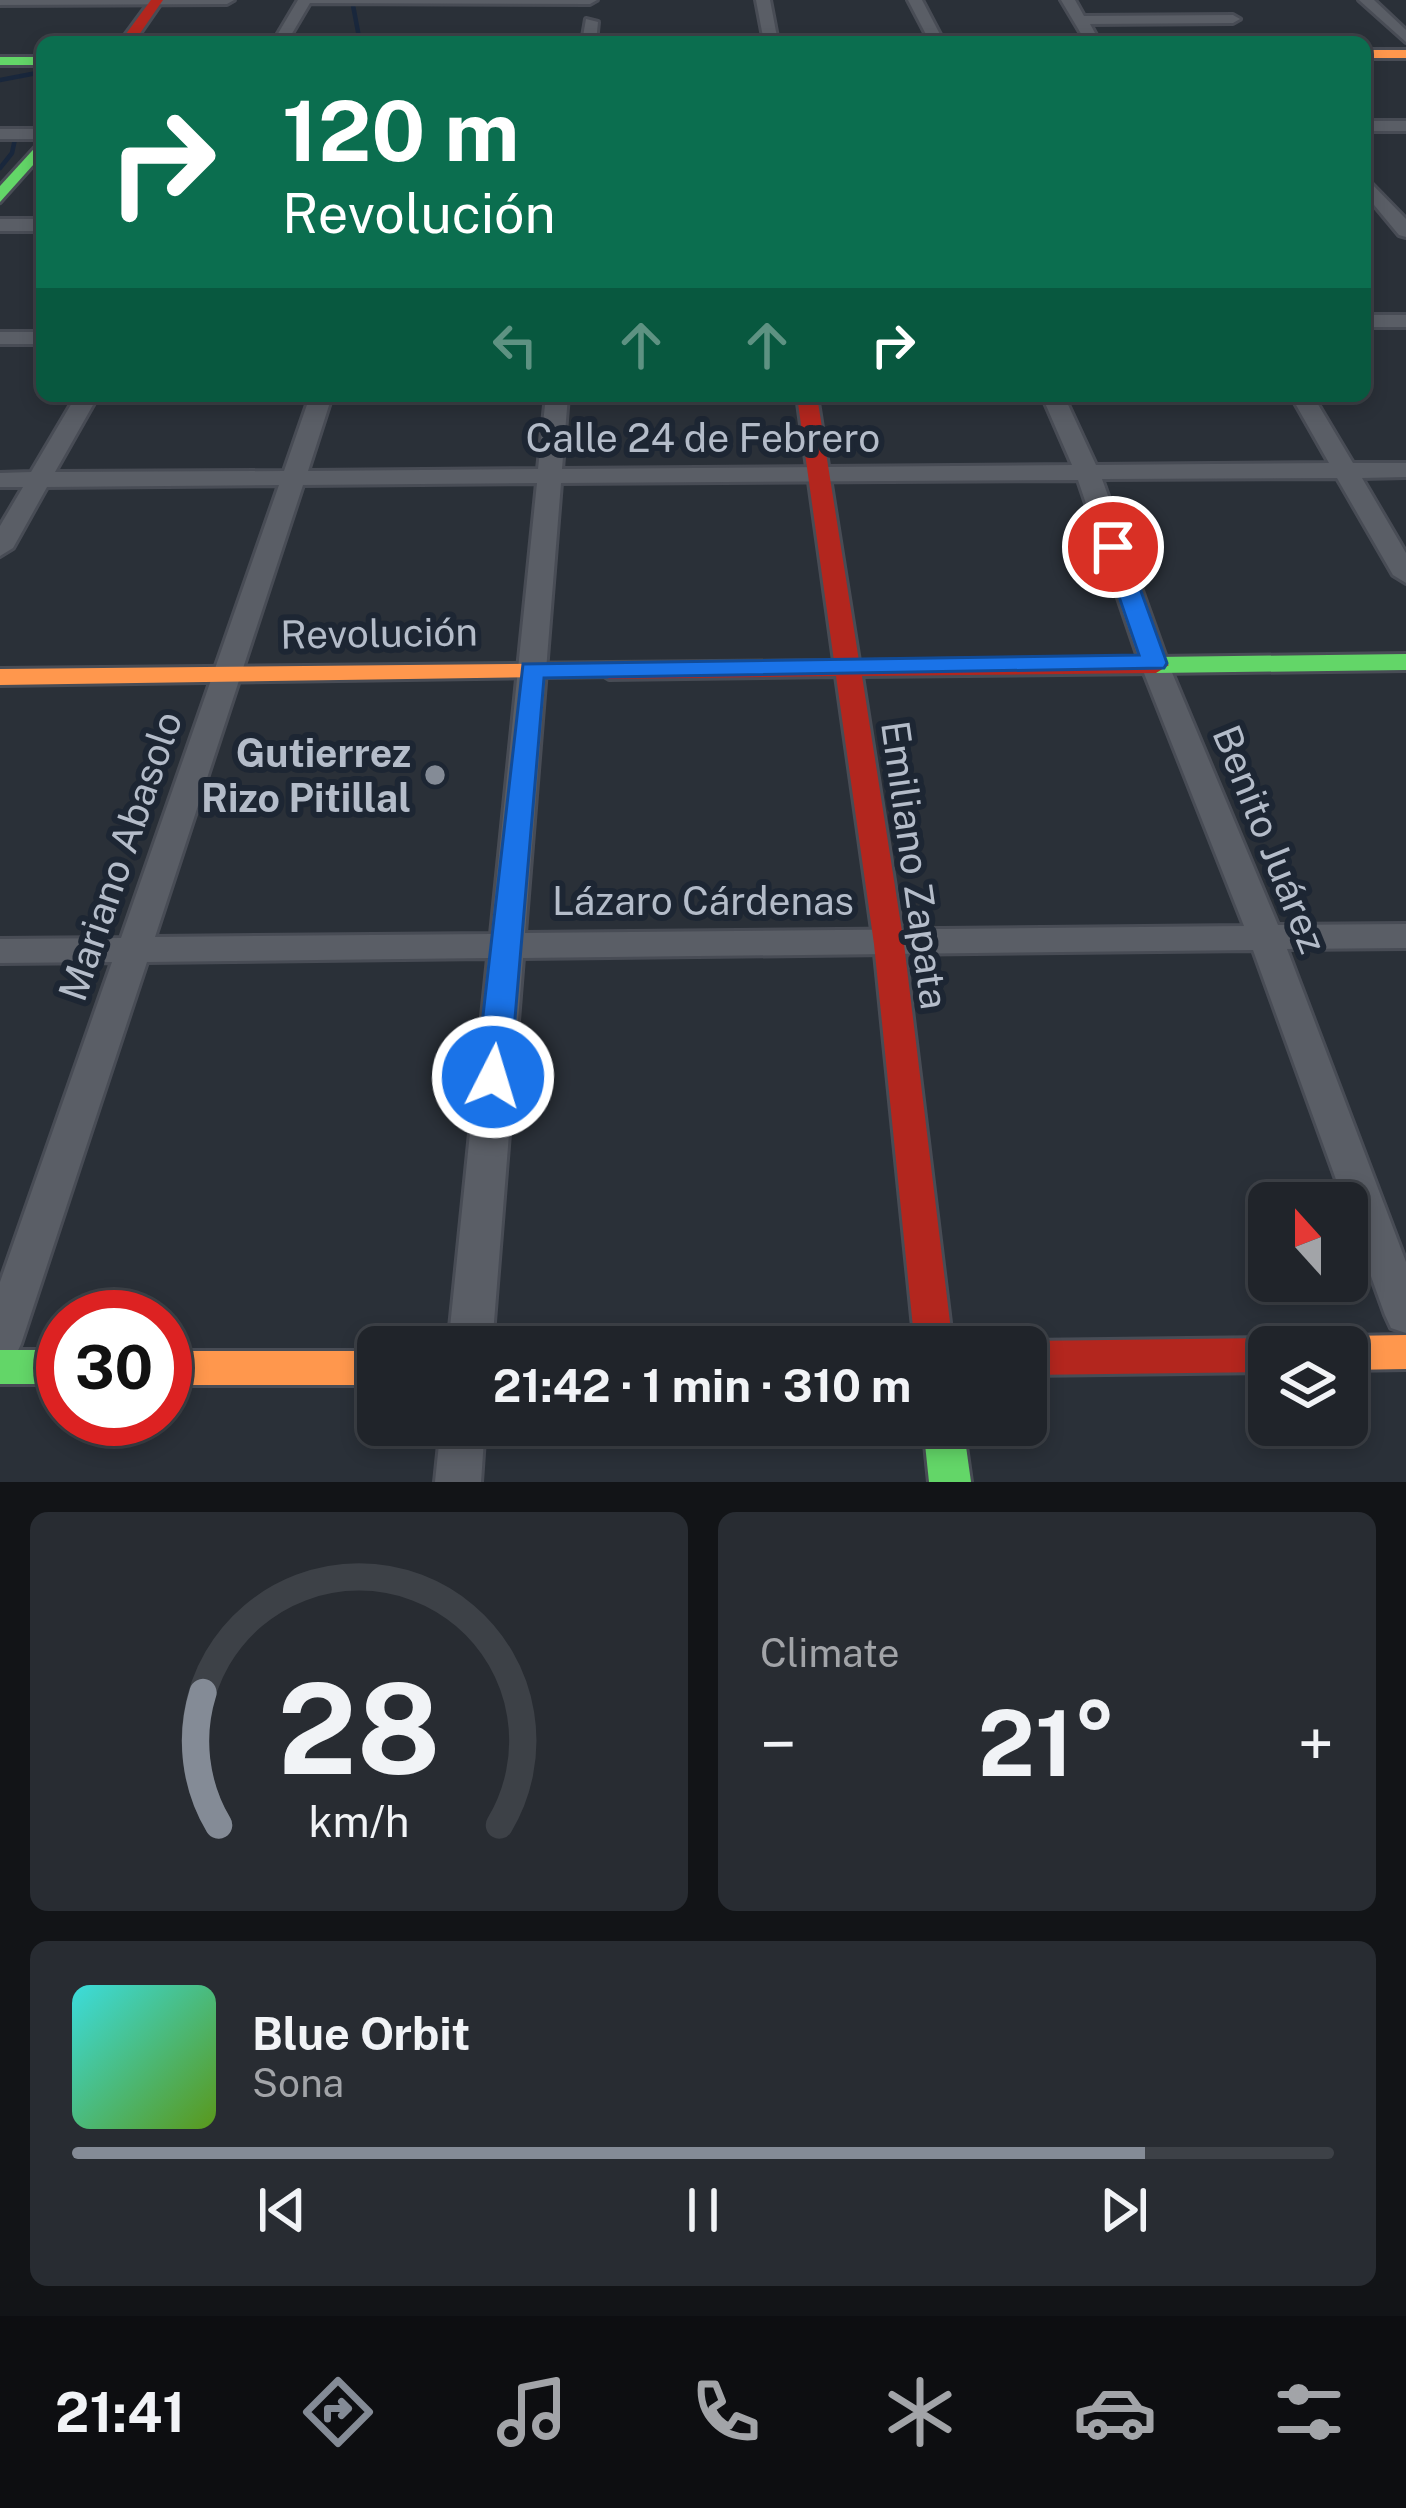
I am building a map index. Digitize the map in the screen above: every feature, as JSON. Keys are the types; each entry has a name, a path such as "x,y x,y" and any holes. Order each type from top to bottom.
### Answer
{"street":[{"path":"131,36 157,0"},
{"path":"0,6 10,1 226,0"},
{"path":"284,36 309,0 590,0"},
{"path":"763,0 770,36"},
{"path":"915,0 934,36"},
{"path":"1068,0 1089,36"},
{"path":"1217,0 1247,36"},
{"path":"1366,0 1406,38"},
{"path":"1078,20 1233,19"},
{"path":"590,36 591,22"},
{"path":"1371,55 1406,54"},
{"path":"0,62 36,61"},
{"path":"1371,126 1406,126"},
{"path":"0,134 36,134"},
{"path":"0,197 36,152"},
{"path":"1371,188 1399,214 1406,231"},
{"path":"0,225 36,225"},
{"path":"1371,321 1406,321"},
{"path":"0,338 36,338"},
{"path":"0,548 84,402"},
{"name":"Mariano Abasolo","path":"0,1344 319,402"},
{"path":"472,1326 557,402"},
{"name":"Emiliano Zapata","path":"808,402 890,944 932,1326"},
{"name":"Benito Juárez","path":"1056,402 1086,469 1154,663 1266,938 1406,1315"},
{"path":"1305,402 1406,575"},
{"name":"Calle 24 de Febrero","path":"0,480 1406,470"},
{"name":"Revolución","path":"0,676 1406,662"},
{"name":"Lázaro Cárdenas","path":"0,951 505,942 890,944 1406,936"},
{"path":"1368,1353 1406,1352"},
{"path":"1047,1358 1248,1354"},
{"path":"0,1367 36,1367"},
{"path":"192,1367 357,1368"},
{"path":"458,1482 461,1446"},
{"path":"946,1446 950,1482"}],"waterway":[{"path":"352,0 359,36"},
{"path":"0,80 36,73"},
{"path":"0,168 12,153 15,139"}],"traffic: fast":[{"path":"0,61 36,61"},
{"path":"0,197 36,152"},
{"path":"1156,665 1406,662"},
{"path":"0,1367 36,1367"},
{"path":"946,1446 950,1482"}],"traffic: slow":[{"path":"1371,54 1406,54"},
{"path":"0,677 609,671"},
{"path":"1368,1353 1406,1352"},
{"path":"192,1368 357,1368"}],"traffic: jam":[{"path":"131,36 157,0"},
{"path":"808,402 889,944 932,1326"},
{"path":"609,671 1156,665"},
{"path":"1047,1358 1248,1355"}],"place":[{"name":"Gutierrez Rizo Pitillal","path":"435,775"}],"route":[{"path":"493,1077 532,670 1154,663 1113,547"}]}
